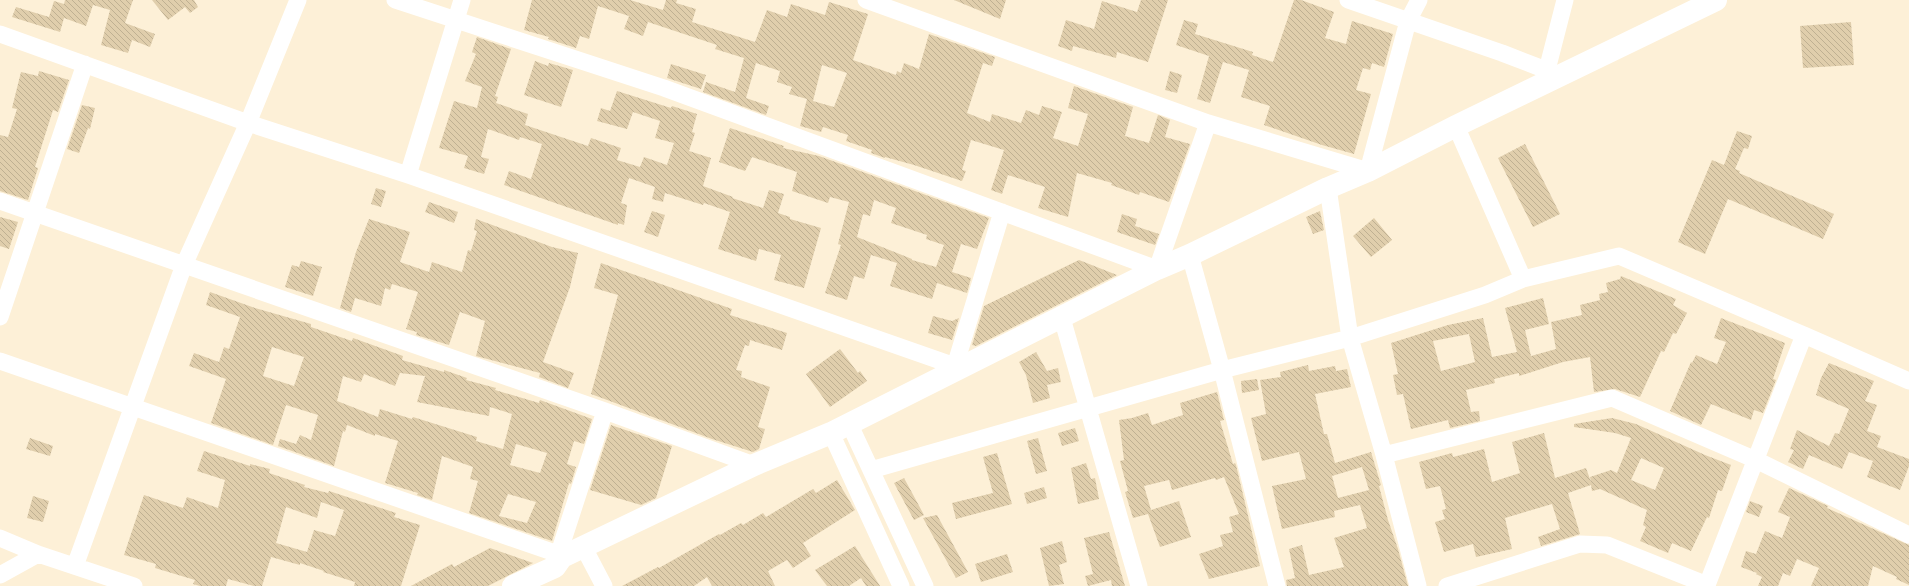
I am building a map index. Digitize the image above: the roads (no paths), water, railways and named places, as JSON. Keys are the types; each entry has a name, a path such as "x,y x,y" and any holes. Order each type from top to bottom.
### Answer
{"main road":[{"path":"513,586 583,546 754,465 840,428 957,367 1062,318 1158,269 1328,188 1368,171 1456,126 1553,73 1716,0"}],"street":[{"path":"75,566 184,265 248,123 298,0"},
{"path":"395,0 664,88 1158,269 1208,123"},
{"path":"408,175 462,0"},
{"path":"866,0 1208,123 1368,171 1408,21 1419,0"},
{"path":"1348,0 1553,73 1565,0"},
{"path":"0,34 248,123 408,175 957,367 1002,212"},
{"path":"0,317 85,64"},
{"path":"1456,126 1523,279"},
{"path":"1328,188 1350,338 1384,456 1418,586"},
{"path":"0,201 605,411 754,465"},
{"path":"1190,255 1222,370 1277,586"},
{"path":"871,470 1222,370 1350,338 1485,295 1523,279 1619,256 1909,381"},
{"path":"1062,318 1139,586"},
{"path":"1447,586 1580,544 1607,545 1708,586 1804,335"},
{"path":"0,361 558,559 605,411"},
{"path":"1384,456 1612,398 1756,460 1909,535"},
{"path":"840,428 871,470 925,586"},
{"path":"840,428 901,586"},
{"path":"0,538 38,554 134,586"},
{"path":"583,546 604,586"},
{"path":"0,575 38,554"}]}
